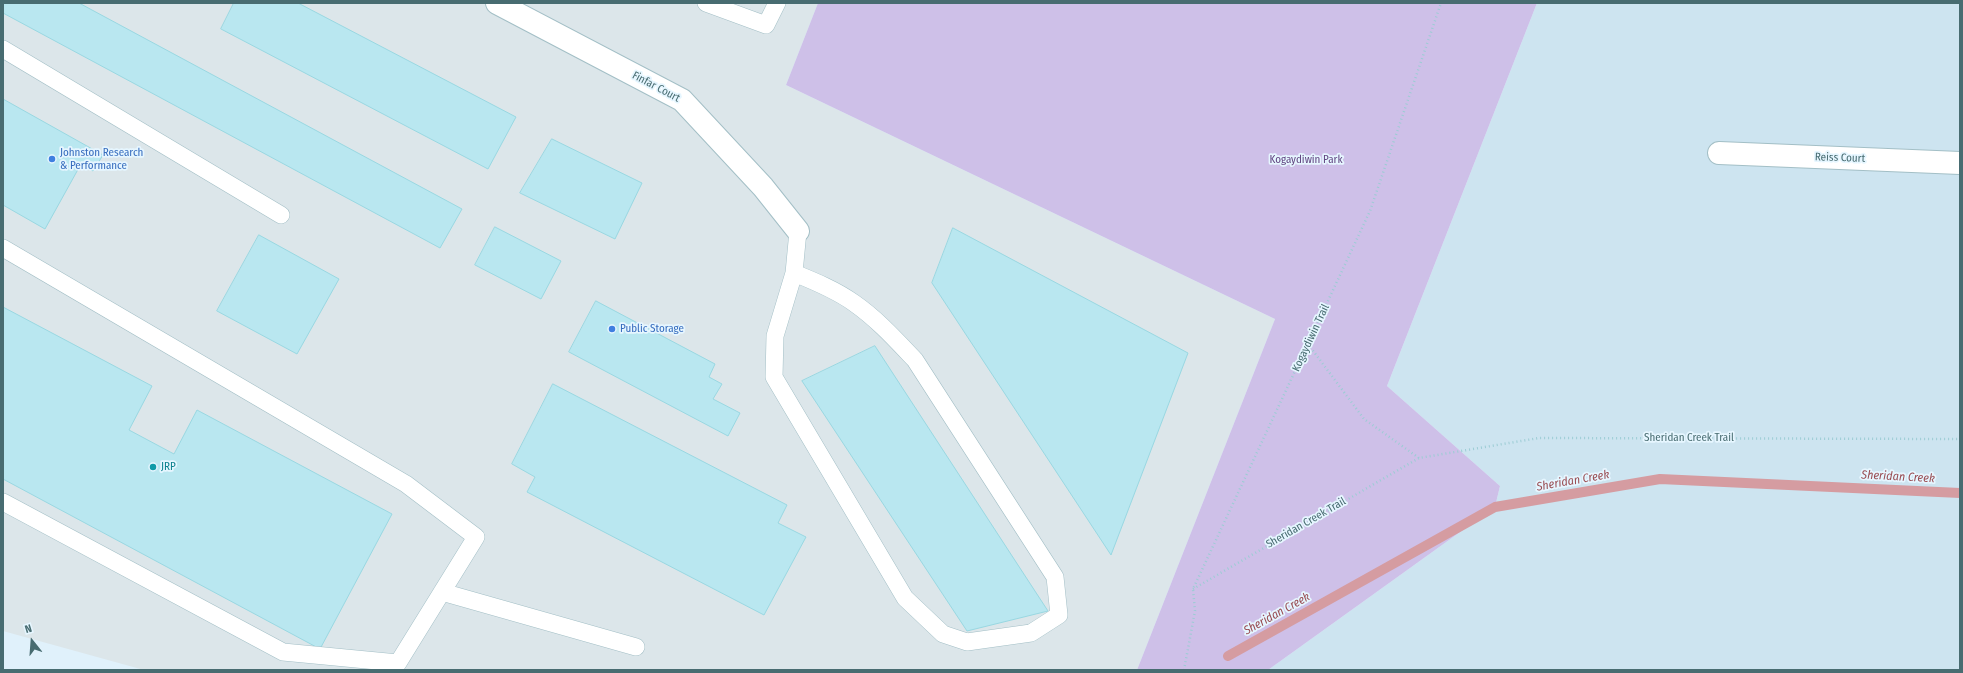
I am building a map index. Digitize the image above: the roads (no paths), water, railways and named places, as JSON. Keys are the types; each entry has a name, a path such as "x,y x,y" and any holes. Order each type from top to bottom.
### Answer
{"street":[{"name":"Finfar Court","path":"496,3 682,100 763,187 798,231"},
{"name":"Reiss Court","path":"1719,153 1960,163"}],"lane":[{"path":"706,3 766,25 777,3"},
{"path":"3,49 281,215"},
{"path":"794,273 825,286 854,303 888,330 915,360 1055,577 1059,615 1031,633 967,642 943,634 905,598 774,378 775,336 794,273 798,231"},
{"path":"3,248 406,484 476,537 398,663 283,652 3,502"},
{"path":"442,592 636,647"}],"waterway":[{"name":"Sheridan Creek","path":"1228,656 1495,507 1660,479 1960,493"}],"place":[{"name":"Johnston Research & Performance","path":"52,159"},
{"name":"Public Storage","path":"612,329"},
{"name":"JRP","path":"153,467"}],"park label":[{"name":"Kogaydiwin Park","path":"1306,160"}]}
